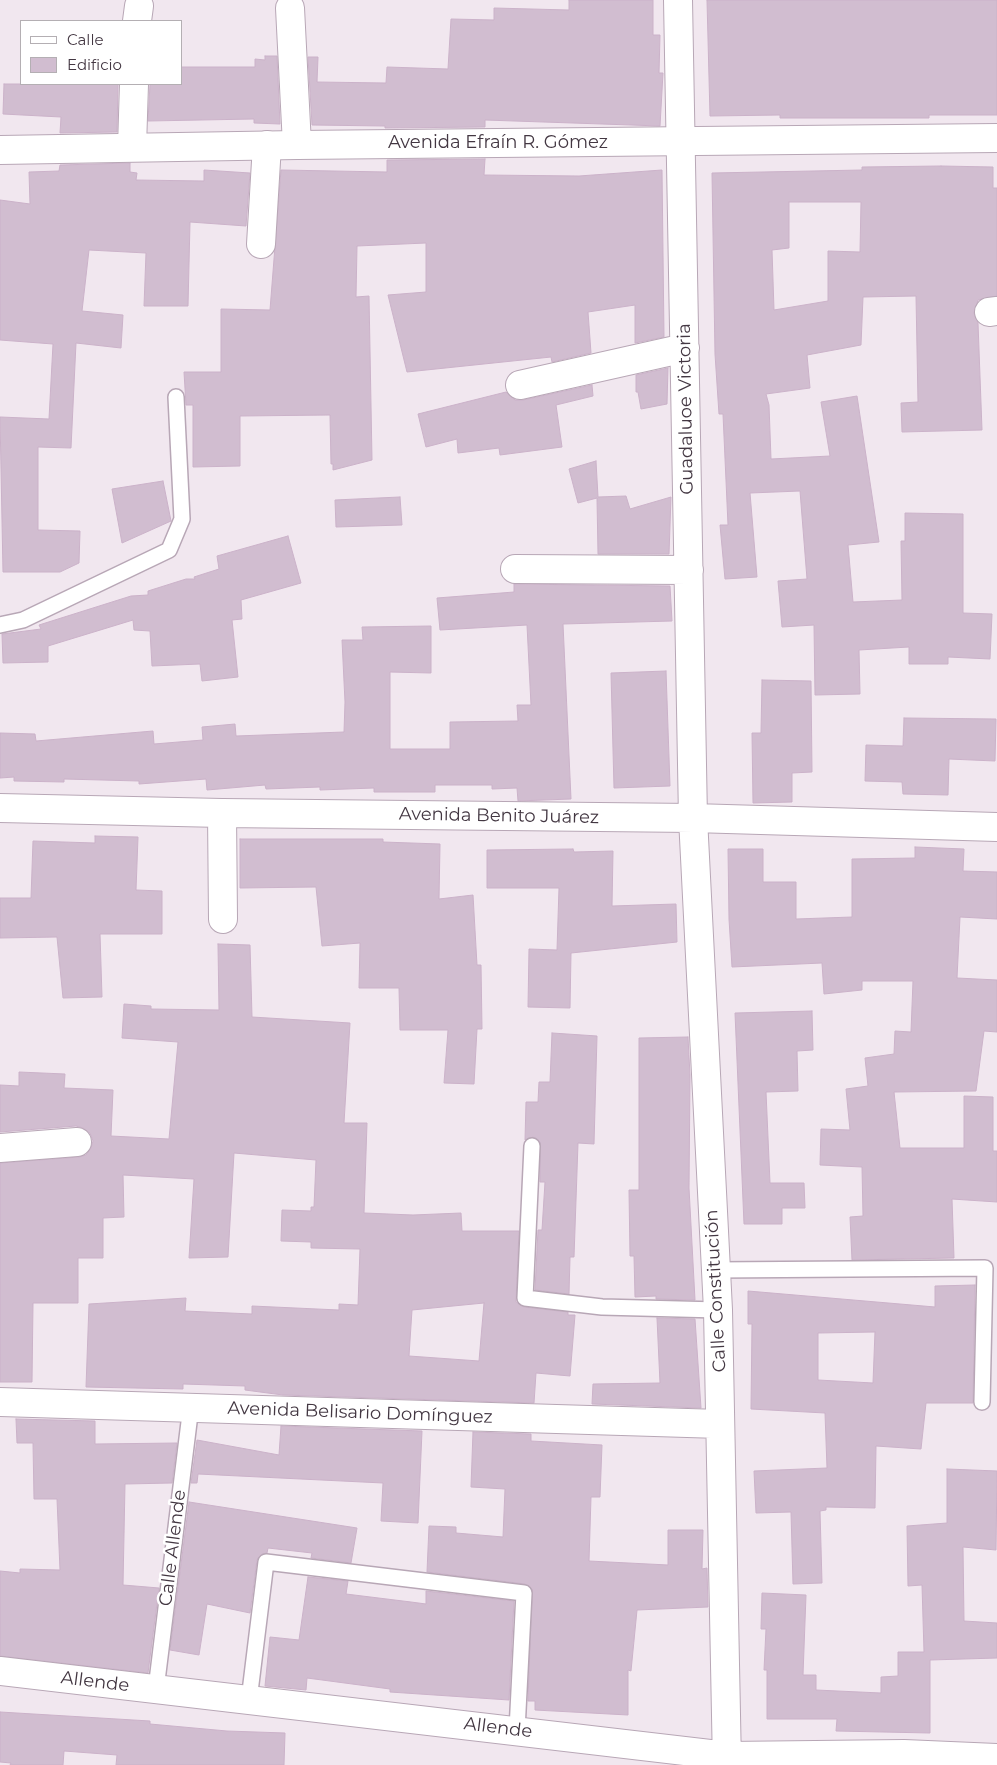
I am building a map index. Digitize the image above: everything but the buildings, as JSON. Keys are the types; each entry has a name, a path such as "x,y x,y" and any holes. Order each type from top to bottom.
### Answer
{"street":[{"name":"Guadaluoe Victoria","path":"678,0 693,818"},
{"path":"290,8 297,144"},
{"path":"132,147 134,85"},
{"name":"Avenida Efraín R. Gómez","path":"0,150 297,144 997,138"},
{"path":"261,244 267,145"},
{"path":"520,385 685,348"},
{"path":"515,569 689,570"},
{"name":"Avenida Benito Juárez","path":"0,808 222,813 693,818 997,827"},
{"path":"222,813 223,919"},
{"name":"Calle Constitución","path":"693,818 718,1310 727,1760"},
{"path":"0,1148 77,1142"},
{"name":"Avenida Belisario Domínguez","path":"0,1402 191,1406 312,1413 720,1424"},
{"name":"Allende","path":"0,1671 517,1730 727,1760 997,1758"}],"lane":[{"path":"0,625 23,620 169,550 182,519 176,397"},
{"path":"532,1146 525,1298 602,1307 718,1310"},
{"path":"716,1270 985,1268 982,1402"},
{"name":"Calle Allende","path":"156,1689 191,1406"},
{"path":"249,1700 266,1562 524,1593 517,1730"}]}
